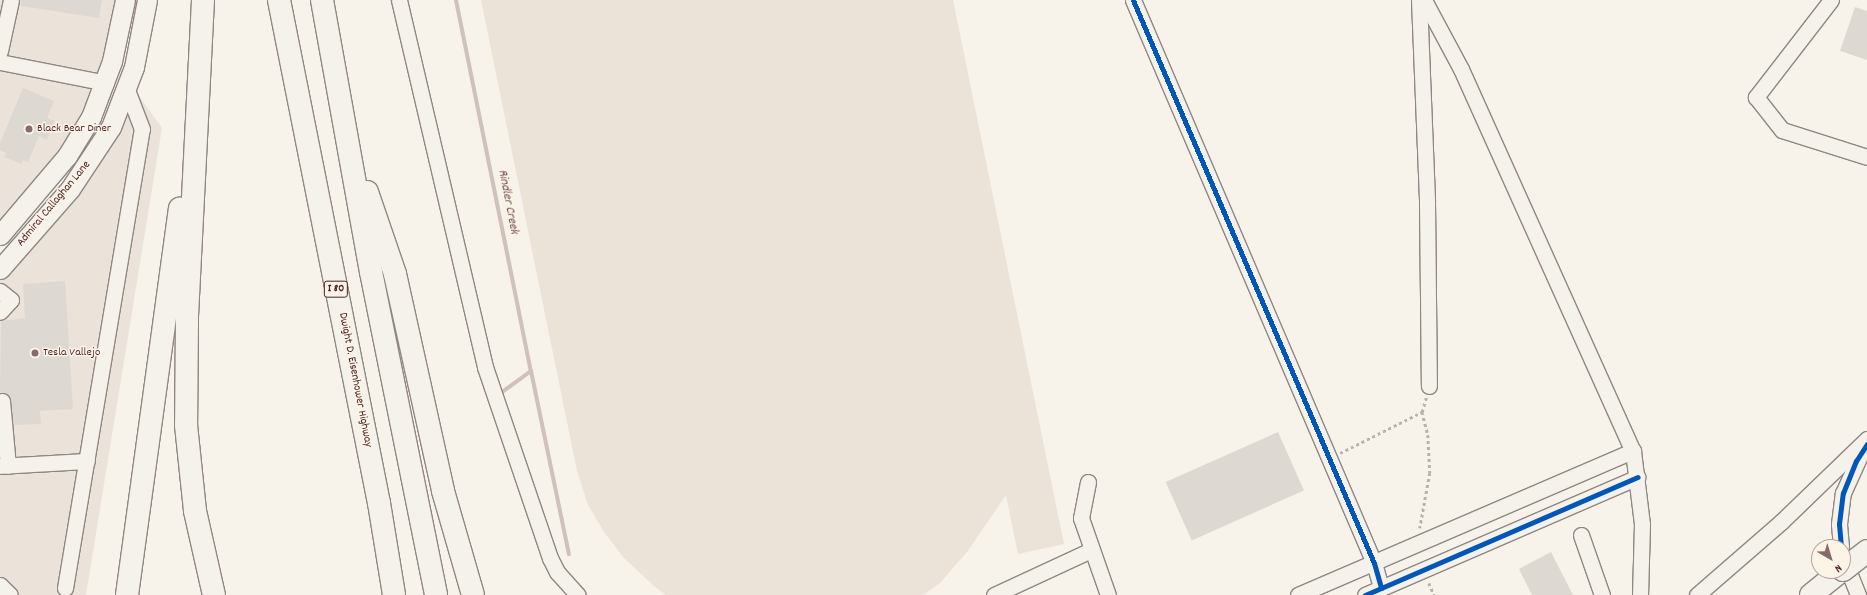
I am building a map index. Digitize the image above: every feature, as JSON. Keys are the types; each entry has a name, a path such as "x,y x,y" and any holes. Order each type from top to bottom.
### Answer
{"highway":[{"path":"204,0 187,319 186,425 195,511 214,595"},
{"name":"Dwight D. Eisenhower Highway","path":"279,0 379,503 394,595"},
{"path":"322,0 352,155 371,272 436,595"},
{"path":"127,595 199,79"},
{"path":"352,155 395,274 443,491 473,595"},
{"path":"1851,563 1867,551"},
{"path":"1811,594 1830,579"}],"main road":[{"name":"Admiral Callaghan Lane","path":"0,235 67,156 91,117 106,83 125,0"},
{"name":"Admiral Callaghan Lane","path":"0,269 85,169 111,127 127,90 147,0"}],"street":[{"path":"399,0 485,367 550,558 557,572 578,595"},
{"path":"1133,0 1374,563 1381,588"},
{"path":"1419,0 1427,202 1429,386"},
{"path":"1424,0 1461,69 1633,451 1638,477 1642,524 1640,595"},
{"path":"1831,0 1756,97 1782,130 1867,157"},
{"path":"1,42 7,1"},
{"path":"0,62 106,83"},
{"path":"65,588 142,129 127,90"},
{"path":"0,291 11,300 0,312"},
{"path":"2,401 4,466 87,461"},
{"path":"1697,595 1781,522 1867,439"},
{"path":"1840,539 1839,524 1842,493 1856,461 1867,444"},
{"path":"1298,595 1633,451"},
{"path":"1365,595 1638,477"},
{"path":"1088,482 1081,518 1108,595"},
{"path":"1581,535 1602,595"},
{"path":"994,595 1091,550"},
{"path":"1851,577 1858,595"},
{"path":"0,585 10,595"}],"path":[{"path":"1328,458 1422,412 1428,435 1430,473 1417,544"},
{"path":"1424,570 1434,595"}],"shaded area":[{"path":"0,0 116,0 104,59 84,113 60,151 0,223"},
{"path":"481,0 953,0 1064,544 1018,554 1006,495 967,552 940,583 923,595 666,595 654,586 624,558 604,532 588,505 577,471"},
{"path":"132,86 162,128 86,595 0,595 0,273"}],"building":[{"path":"21,0 102,0 99,18 21,6"},
{"path":"1855,7 1867,11 1867,60 1840,51"},
{"name":"Black Bear Diner","path":"23,88 54,101 47,118 55,121 47,140 39,136 28,162 23,160 22,164 4,157 6,153 0,150 0,143"},
{"path":"65,281 73,409 40,411 41,424 13,425 10,396 0,392 1,321 25,318 23,284"},
{"path":"1278,432 1304,490 1192,540 1166,482"},
{"path":"1551,552 1573,595 1532,595 1519,569"}],"waterway":[{"name":"Rindler Creek","path":"456,0 531,371 501,393"},
{"path":"531,371 569,554"}],"cycle path":[{"path":"1133,0 1374,563 1381,588"},
{"path":"1840,539 1839,524 1843,493 1856,461 1867,444"},
{"path":"1365,595 1638,477"}],"place":[{"name":"Black Bear Diner","path":"29,129"},
{"name":"Tesla Vallejo","path":"35,353"}]}
